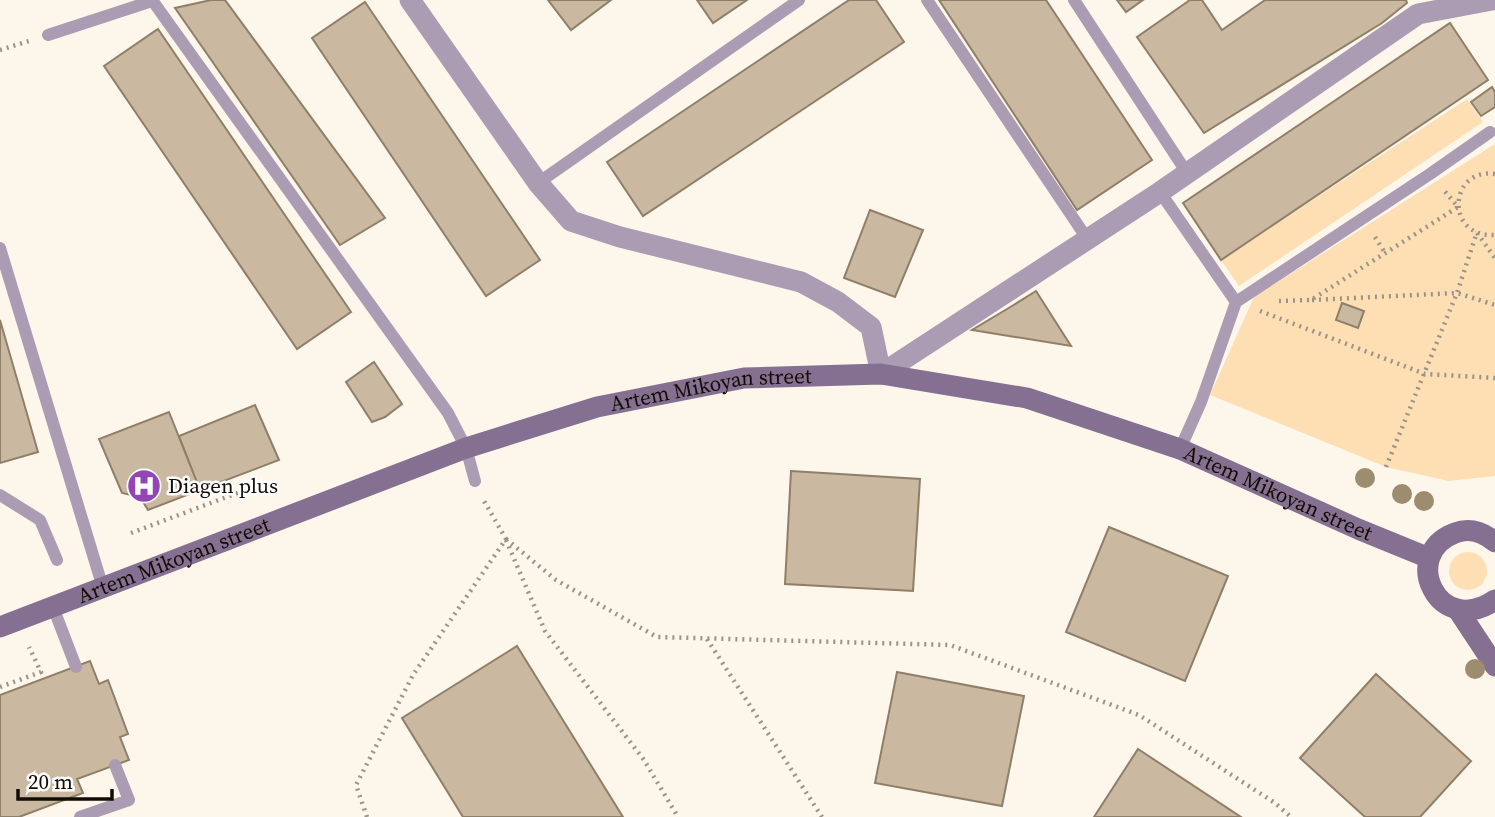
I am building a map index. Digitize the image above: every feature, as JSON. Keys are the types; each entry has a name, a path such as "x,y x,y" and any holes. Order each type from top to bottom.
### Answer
{"main road":[{"name":"Artem Mikoyan street","path":"0,628 466,448 597,407 744,378 881,374 1027,398 1180,450 1429,558"},
{"path":"1495,542 1485,534 1471,530 1457,532 1435,547 1429,558 1428,572 1430,585 1436,596 1458,610 1483,608 1495,600"},
{"path":"1458,610 1495,666"}],"street":[{"path":"410,0 538,183 572,221 620,237 801,282 838,302 871,327 881,374 1160,192 1418,14 1439,5 1493,0"}],"lane":[{"path":"538,183 799,0"},
{"path":"927,0 1088,240"},
{"path":"1074,0 1187,173"},
{"path":"1493,0 1495,10"},
{"path":"48,35 152,1 448,413 466,448 475,481"},
{"path":"1180,450 1201,402 1236,302 1490,132"},
{"path":"1160,192 1236,302"},
{"path":"0,248 103,588"},
{"path":"0,495 40,520 57,560"},
{"path":"53,607 76,667"},
{"path":"79,817 129,800 115,765"}],"path":[{"path":"0,50 48,35"},
{"path":"1495,174 1471,179 1463,187 1458,207 1466,226 1484,235 1495,234"},
{"path":"1311,300 1458,207"},
{"path":"1477,232 1495,258"},
{"path":"1386,467 1457,293 1477,232"},
{"path":"1236,302 1457,293 1495,305"},
{"path":"1236,302 1425,374 1495,378"},
{"path":"475,481 506,539 545,631 644,760 678,817"},
{"path":"131,533 264,483"},
{"path":"506,539 556,580 657,637 950,645 1139,715 1275,803 1291,817"},
{"path":"366,817 356,785 413,675 506,539"},
{"path":"706,638 822,817"},
{"path":"0,687 41,672 29,647"}],"shaded area":[{"path":"1467,99 1483,122 1239,286 1221,260"},
{"path":"1495,144 1495,476 1449,481 1386,467 1210,395 1254,297"},
{"path":"1468,552 1481,558 1487,571 1481,584 1468,590 1455,584 1449,571 1455,558"}],"building":[{"path":"211,0 225,0 385,218 340,245 175,8"},
{"path":"548,0 611,0 571,30"},
{"path":"697,0 747,0 713,23"},
{"path":"849,0 876,0 904,42 643,216 607,162"},
{"path":"939,0 1046,0 1152,160 1077,210"},
{"path":"1117,0 1143,0 1126,12"},
{"path":"1190,0 1202,0 1222,30 1265,0 1406,0 1407,3 1382,23 1204,133 1137,37"},
{"path":"365,2 540,260 486,296 312,38"},
{"path":"1450,23 1488,80 1221,260 1183,203"},
{"path":"158,29 351,312 297,349 104,66"},
{"path":"1492,87 1495,92 1495,107 1481,116 1471,102"},
{"path":"870,210 923,230 895,297 844,278"},
{"path":"1036,291 1071,346 972,330 1012,306"},
{"path":"1342,303 1364,311 1358,328 1336,320"},
{"path":"0,320 38,452 0,463"},
{"path":"374,362 402,404 385,417 372,422 346,382"},
{"path":"255,405 279,460 200,490 179,436"},
{"path":"169,412 200,490 148,510 140,497 122,493 99,439"},
{"path":"791,471 920,479 913,591 785,584"},
{"path":"1109,527 1228,576 1185,681 1066,632"},
{"path":"517,646 623,817 463,817 402,718"},
{"path":"90,661 99,684 108,680 128,734 120,737 129,760 77,779 83,793 19,817 0,817 0,695"},
{"path":"897,672 1024,696 1002,806 875,783"},
{"path":"1376,674 1471,761 1420,817 1365,817 1300,758"},
{"path":"1138,749 1241,817 1094,817"}],"place":[{"name":"Diagen plus","path":"144,486"}]}
